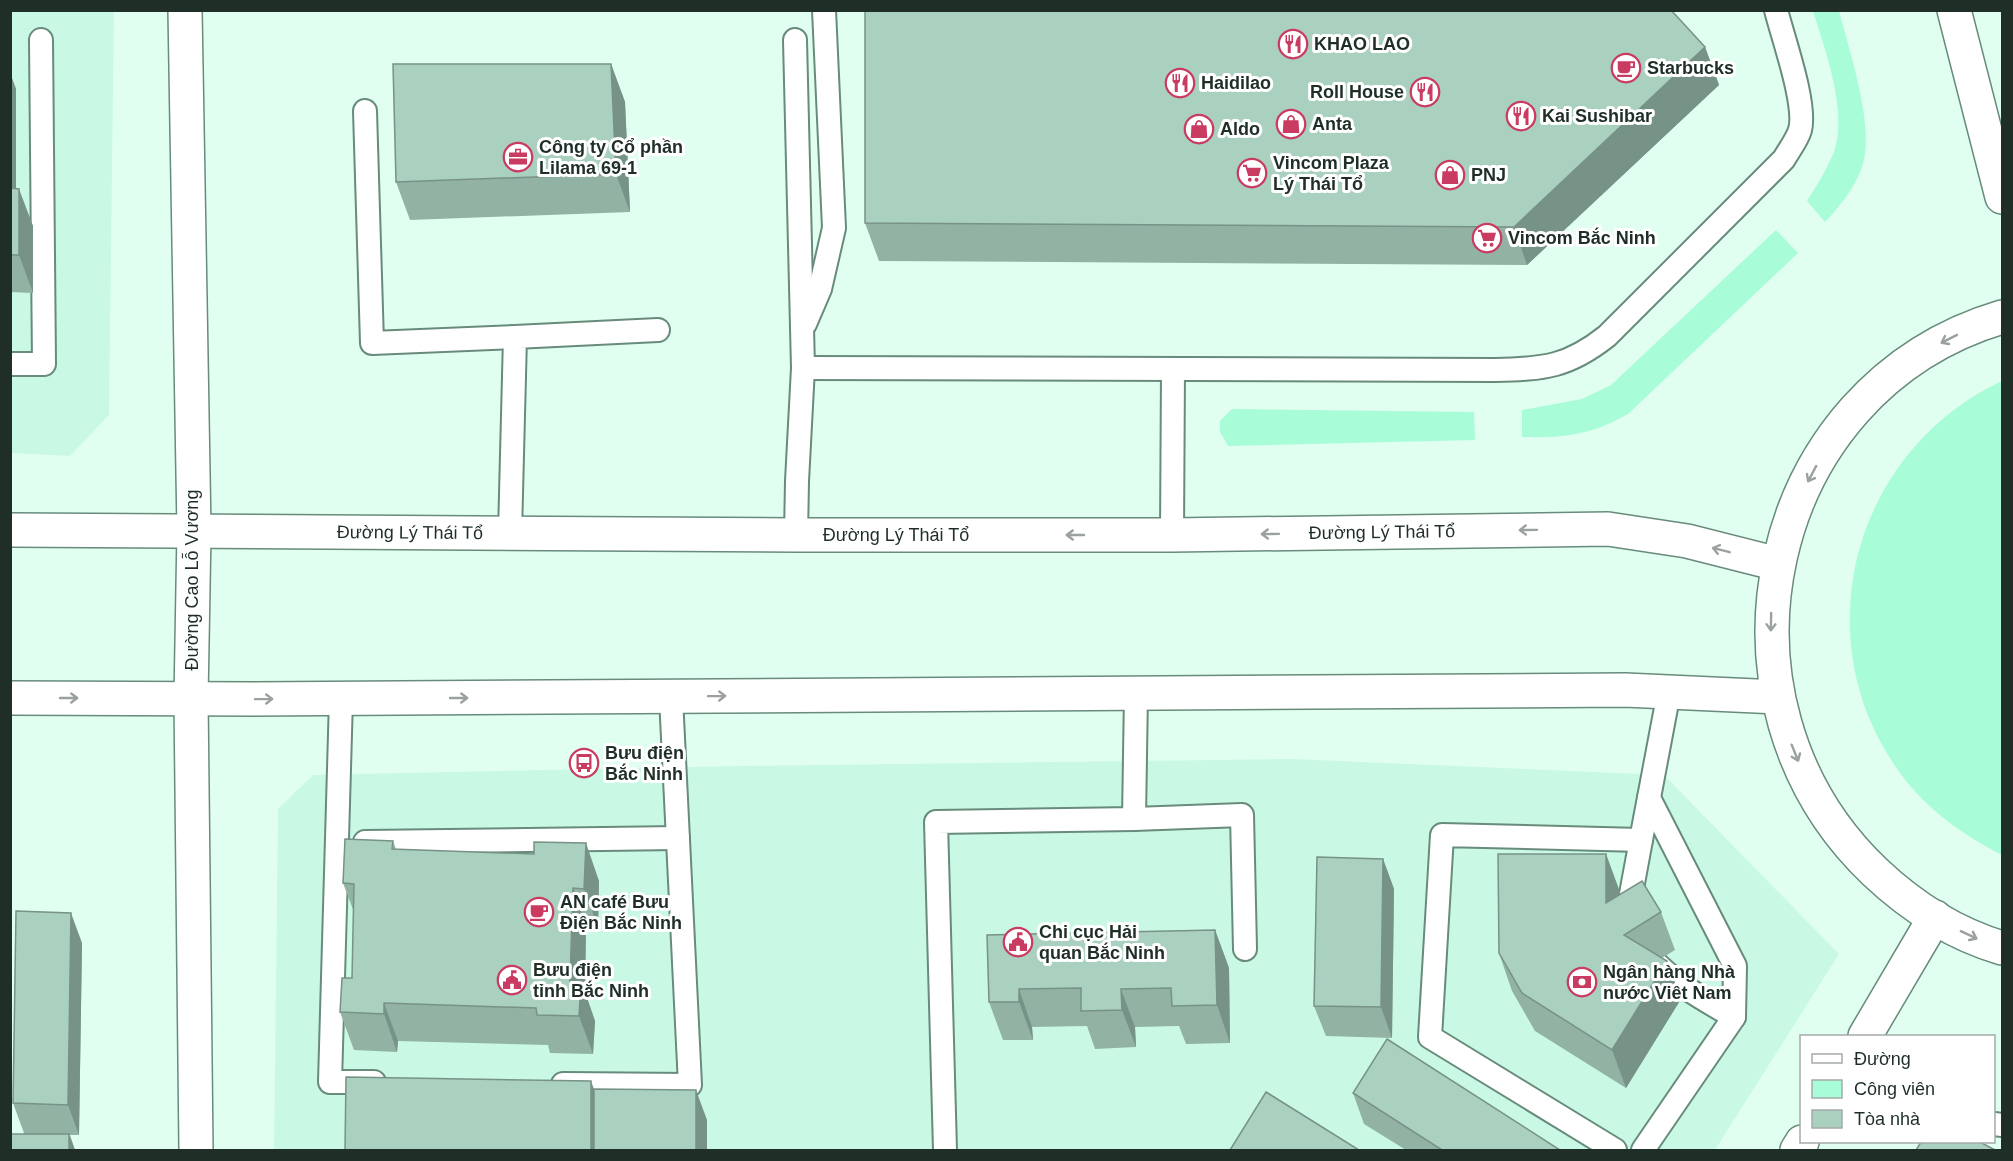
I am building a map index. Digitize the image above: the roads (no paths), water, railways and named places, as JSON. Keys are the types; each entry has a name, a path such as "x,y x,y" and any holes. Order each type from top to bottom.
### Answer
{"main road":[{"name":"Đường Cao Lỗ Vương","path":"185,10 194,531 191,698 196,1150"},
{"path":"1954,10 2002,196"},
{"path":"2002,317 1971,328 1930,349 1890,378 1854,412 1839,430 1812,472 1792,516 1778,564 1771,630 1778,697 1791,744 1822,808 1837,829 1851,848 1886,882 1935,917 1972,937 2002,948"},
{"name":"Đường Lý Thái Tổ","path":"10,530 1172,535 1608,529 1687,541 1778,564"},
{"path":"10,698 341,699 1625,690 1778,697"},
{"path":"1866,1035 1935,917"}],"lane":[{"path":"802,330 820,289 834,228 825,10"},
{"path":"803,368 1522,369 1544,368 1567,362 1590,350 1607,336 1784,159 1800,130 1801,115 1798,94 1776,10"},
{"path":"10,364 44,364 41,40"},
{"path":"795,40 803,368 796,535"},
{"path":"365,111 372,343 658,330"},
{"path":"510,533 514,337"},
{"path":"1172,535 1173,370"},
{"path":"1669,692 1631,894 1630,918 1637,938 1663,971 1695,995 1734,1017"},
{"path":"1134,819 1136,693"},
{"path":"546,1084 690,1085 671,697"},
{"path":"341,699 330,1082 390,1082"},
{"path":"1643,1150 1734,1017 1735,966 1649,798"},
{"path":"945,1150 936,822 1242,815 1245,950"},
{"path":"1615,1150 1430,1037 1442,835 1641,840"},
{"path":"336,843 678,838"}],"place":[{"name":"KHAO LAO","path":"1293,44"},
{"name":"Starbucks","path":"1626,68"},
{"name":"Haidilao","path":"1180,83"},
{"name":"Roll House","path":"1425,92"},
{"name":"Kai Sushibar","path":"1521,116"},
{"name":"Anta","path":"1291,124"},
{"name":"Aldo","path":"1199,129"},
{"name":"Công ty Cổ phần Lilama 69-1","path":"518,157"},
{"name":"Vincom Plaza Lý Thái Tổ","path":"1252,173"},
{"name":"PNJ","path":"1450,175"},
{"name":"Vincom Bắc Ninh","path":"1487,238"},
{"name":"Bưu điện Bắc Ninh","path":"584,763"},
{"name":"AN café Bưu Điện Bắc Ninh","path":"539,912"},
{"name":"Chi cục Hải quan Bắc Ninh","path":"1018,942"},
{"name":"Bưu điện tỉnh Bắc Ninh","path":"512,980"},
{"name":"Ngân hàng Nhà nước Viêt Nam","path":"1582,982"}]}
